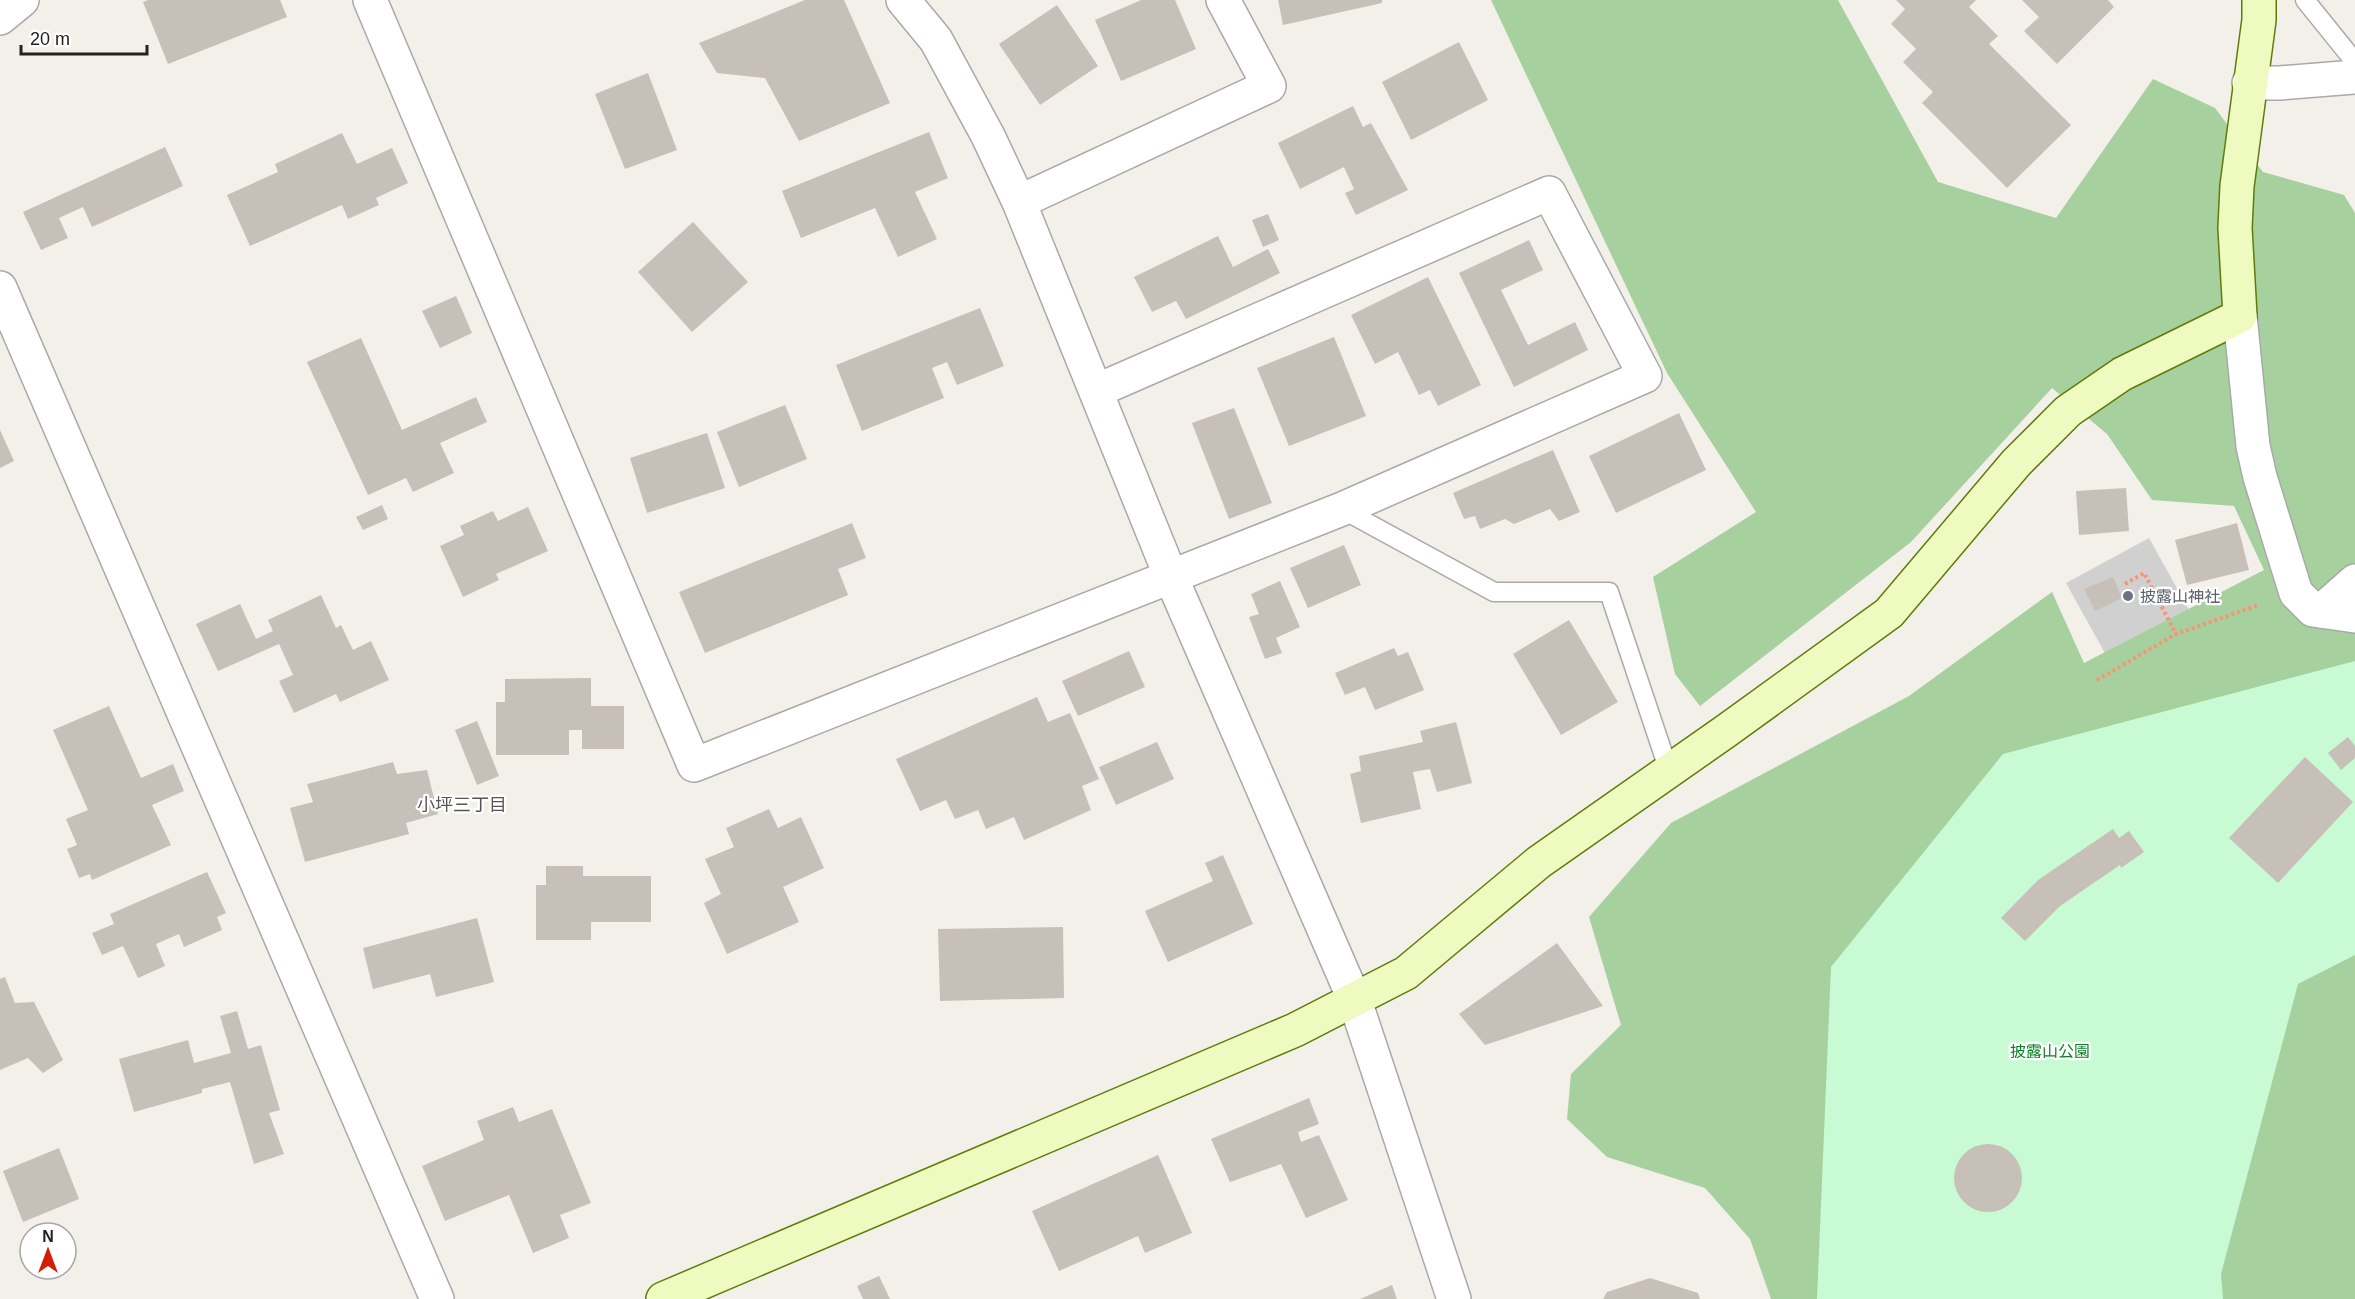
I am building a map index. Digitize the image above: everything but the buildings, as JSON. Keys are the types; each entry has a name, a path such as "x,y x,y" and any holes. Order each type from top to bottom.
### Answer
{"street":[{"path":"0,18 22,0"},
{"path":"370,0 694,765 1342,509 1645,376 1549,193 1096,391"},
{"path":"903,0 936,40 988,136 1019,202 1171,577 1354,1001 1454,1299"},
{"path":"1019,202 1269,86 1223,0"},
{"path":"2259,0 2259,20 2237,186 2235,228 2240,316 2253,446 2260,477 2309,602"},
{"path":"2249,82 2280,83 2355,77"},
{"path":"0,288 437,1299"},
{"path":"663,1299 1295,1030 1406,973 1539,862 1670,771 1889,612 2016,463 2068,411 2122,374 2240,316"},
{"path":"2309,602 2355,581"},
{"path":"2309,602 2355,616"}],"lane":[{"path":"2305,0 2343,50 2355,62"},
{"path":"1342,509 1494,592 1609,592 1670,771"}],"path":[{"path":"2125,584 2144,573 2176,634"},
{"path":"2097,680 2176,634 2309,602"}],"shaded area":[{"name":"披露山神社","path":"2149,538 2189,610 2106,655 2066,583"}],"green space":[{"path":"1491,0 1838,0 1938,182 2056,218 2153,79 2215,108 2263,172 2344,195 2355,213 2355,709 1984,1299 1771,1299 1750,1239 1705,1188 1607,1157 1567,1119 1571,1074 1621,1025 1589,917 1671,823 1909,696 2052,592 2084,663 2264,570 2234,506 2152,500 2107,434 2052,388 1911,542 1700,706 1675,674 1653,577 1756,512 1667,373"},
{"name":"披露山公園","path":"2355,661 2355,955 2298,984 2221,1274 2223,1299 1817,1299 1831,967 2003,754"},
{"path":"2355,830 2355,1299 2197,1299 2196,1125"}],"place":[{"name":"披露山神社","path":"2128,596"}],"district":[{"name":"小坪三丁目","path":"462,805"}]}
